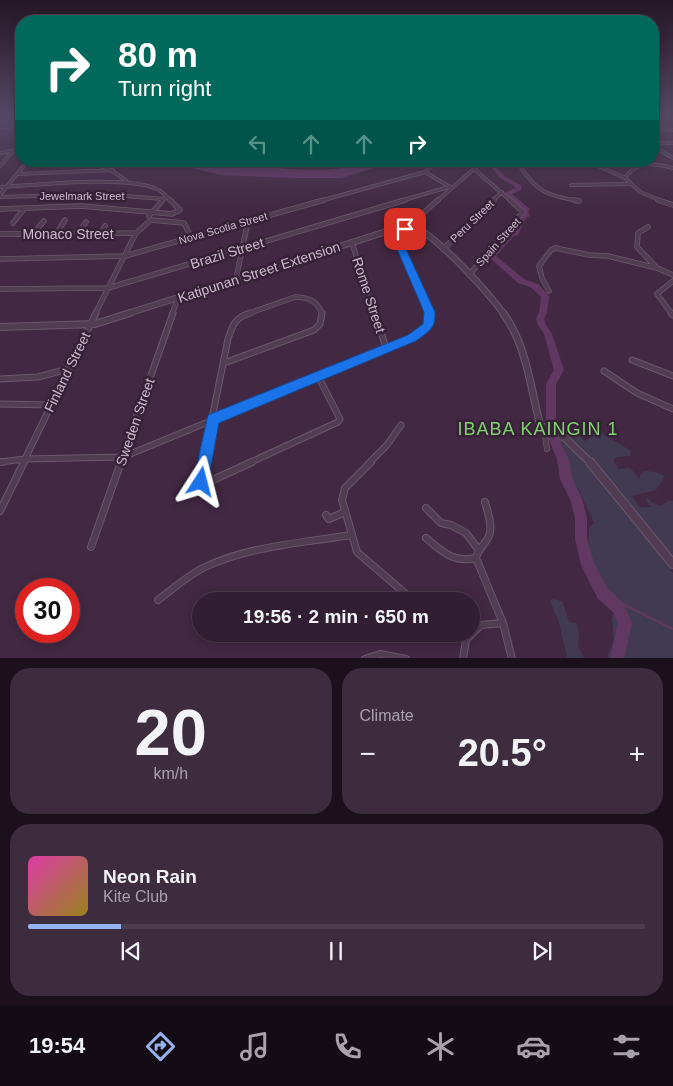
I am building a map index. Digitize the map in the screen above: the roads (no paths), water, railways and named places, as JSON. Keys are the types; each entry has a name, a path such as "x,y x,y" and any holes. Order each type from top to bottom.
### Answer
{"street":[{"path":"659,149 673,158"},
{"path":"0,153 14,150"},
{"path":"0,166 14,150"},
{"path":"0,162 5,161"},
{"path":"659,165 673,168"},
{"path":"0,196 23,167"},
{"path":"102,167 114,170 128,183"},
{"name":"Nova Scotia Street","path":"0,259 124,256 425,172 431,167"},
{"path":"0,462 25,458 124,457 412,338 422,332 430,322 430,312 401,249 404,233 408,226 450,187 476,167"},
{"path":"521,167 529,180 544,194 579,201"},
{"path":"602,167 625,178 629,184 641,192 673,205"},
{"path":"625,178 629,171 636,167"},
{"name":"Spain Street","path":"469,275 523,213 502,192 474,169"},
{"path":"17,174 114,170"},
{"path":"425,172 450,187"},
{"path":"0,186 96,182 128,183 154,187 179,208 179,212 172,214 81,206 0,209"},
{"path":"571,185 629,184"},
{"name":"Brazil Street","path":"0,289 108,288 450,187"},
{"name":"Peru Street","path":"442,249 502,192"},
{"name":"Jewelmark Street","path":"0,196 100,194 165,198"},
{"path":"149,216 165,198"},
{"path":"13,223 24,209"},
{"path":"56,234 65,220"},
{"path":"136,233 142,230 147,221 150,220 184,223 191,237"},
{"path":"33,234 44,221"},
{"path":"236,279 248,221"},
{"path":"78,233 86,222"},
{"path":"101,233 105,226"},
{"path":"408,226 420,230 442,249 469,275 511,323 518,338 538,421 549,431 573,444 597,469 673,564"},
{"name":"Katipunan Street Extension","path":"0,327 90,325 408,226"},
{"path":"648,227 638,233 637,247 657,268"},
{"name":"Monaco Street","path":"0,234 136,233"},
{"name":"Finland Street","path":"0,511 136,233"},
{"name":"Rome Street","path":"352,243 386,348"},
{"path":"549,291 542,278 539,266 554,248 589,255 608,256 657,268 671,275 673,281 657,294 673,315"},
{"path":"224,363 314,330 320,326 322,317 316,302 304,296 295,297 238,317 233,323 224,363 200,479 202,483 206,484 338,422 340,419 318,376"},
{"name":"Sweden Street","path":"91,547 178,298"},
{"path":"632,360 673,376"},
{"path":"0,380 38,377 68,369"},
{"path":"604,371 628,389 673,409"},
{"path":"0,404 51,405"},
{"path":"401,425 387,446 345,488 342,500 357,552 404,592"},
{"path":"547,449 549,431"},
{"path":"485,502 490,532 478,549 476,558 503,623 512,658"},
{"path":"426,508 441,522 452,525 466,533 478,549"},
{"path":"326,514 329,519 345,512"},
{"path":"158,600 199,570 229,557 282,545 351,535"},
{"path":"426,538 448,557 463,561 476,558"},
{"path":"480,626 503,623"},
{"path":"463,658 466,642"},
{"path":"365,658 373,654 382,653 406,658"}],"waterway":[{"path":"494,167 502,177 519,186 516,186 519,189 507,193 527,209 524,209 527,216 523,216 516,234 512,234 492,256 521,281 535,286 545,296 543,313 540,318 548,334 559,370 551,384 551,433 563,459 566,479 576,498 581,518 581,539 588,565 603,594 618,607 625,623 617,658"},
{"path":"603,594 673,629"}],"district":[{"name":"IBABA KAINGIN 1","path":"538,429"}]}
